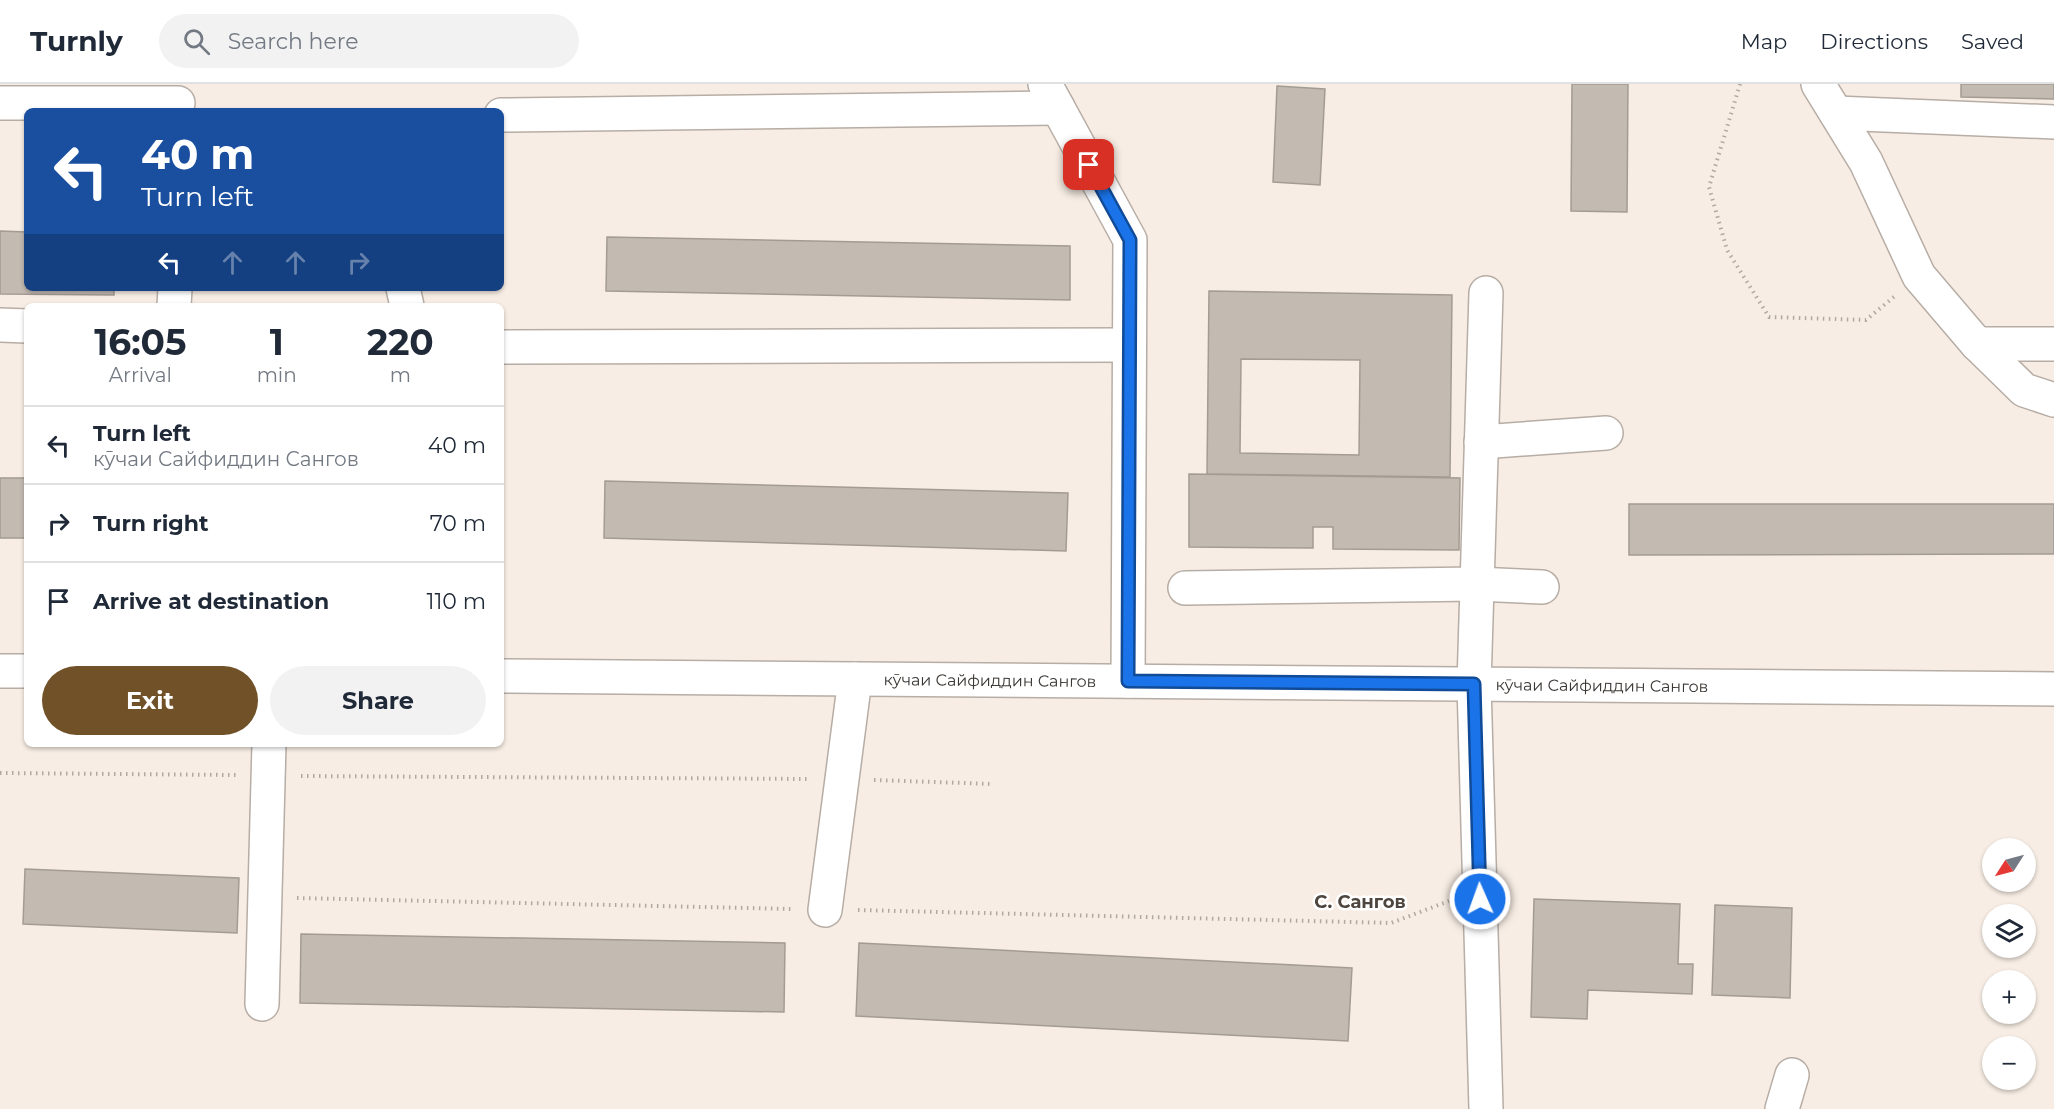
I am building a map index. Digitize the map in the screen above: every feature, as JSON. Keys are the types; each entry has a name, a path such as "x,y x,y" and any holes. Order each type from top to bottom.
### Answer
{"street":[{"path":"1818,84 1866,162 1919,276 1977,344 2024,390 2054,400"},
{"path":"504,115 1051,96 1130,240 1128,681"},
{"path":"0,104 178,99"},
{"path":"1836,113 2054,122"},
{"path":"1486,293 1474,684 1486,1109"},
{"path":"0,326 24,326"},
{"path":"1977,344 2054,344"},
{"path":"504,347 1129,345"},
{"path":"1481,442 1606,433"},
{"path":"1185,588 1477,584 1542,587"},
{"path":"0,671 24,671"},
{"name":"кӯчаи Сайфиддин Сангов","path":"504,676 2053,690"},
{"path":"825,910 855,679"},
{"path":"262,1004 269,760"},
{"path":"1782,1109 1792,1075"}],"path":[{"path":"1740,84 1709,187 1727,250 1769,317 1866,320 1919,276"},
{"path":"0,772 269,760 993,784"},
{"path":"265,897 1391,923 1450,901"}],"building":[{"path":"1572,84 1628,84 1627,212 1571,211"},
{"path":"1961,84 2054,84 2054,99 1961,97"},
{"path":"1277,86 1325,89 1320,185 1273,182"},
{"path":"0,231 24,232 24,291 114,291 114,295 0,294"},
{"path":"607,237 1070,246 1070,300 606,291"},
{"path":"1209,291 1452,295 1450,477 1207,474","holes":["1241,359 1360,360 1359,455 1240,453"]},
{"path":"1189,474 1460,478 1459,550 1333,549 1333,527 1313,527 1313,548 1189,547"},
{"path":"0,478 24,478 24,538 0,538"},
{"path":"605,481 1068,493 1066,551 604,538"},
{"path":"1629,504 2054,504 2054,554 1629,555"},
{"path":"25,869 239,878 237,933 23,924"},
{"path":"1534,899 1680,904 1678,964 1693,964 1692,994 1588,990 1587,1019 1531,1017"},
{"path":"1715,905 1792,908 1790,998 1712,995"},
{"path":"301,934 785,943 784,1012 300,1003"},
{"path":"859,943 1352,968 1348,1041 856,1016"}],"district":[{"name":"С. Сангов","path":"1360,902"}],"route":[{"path":"1089,165 1130,240 1128,681 1474,684 1480,899"}]}
